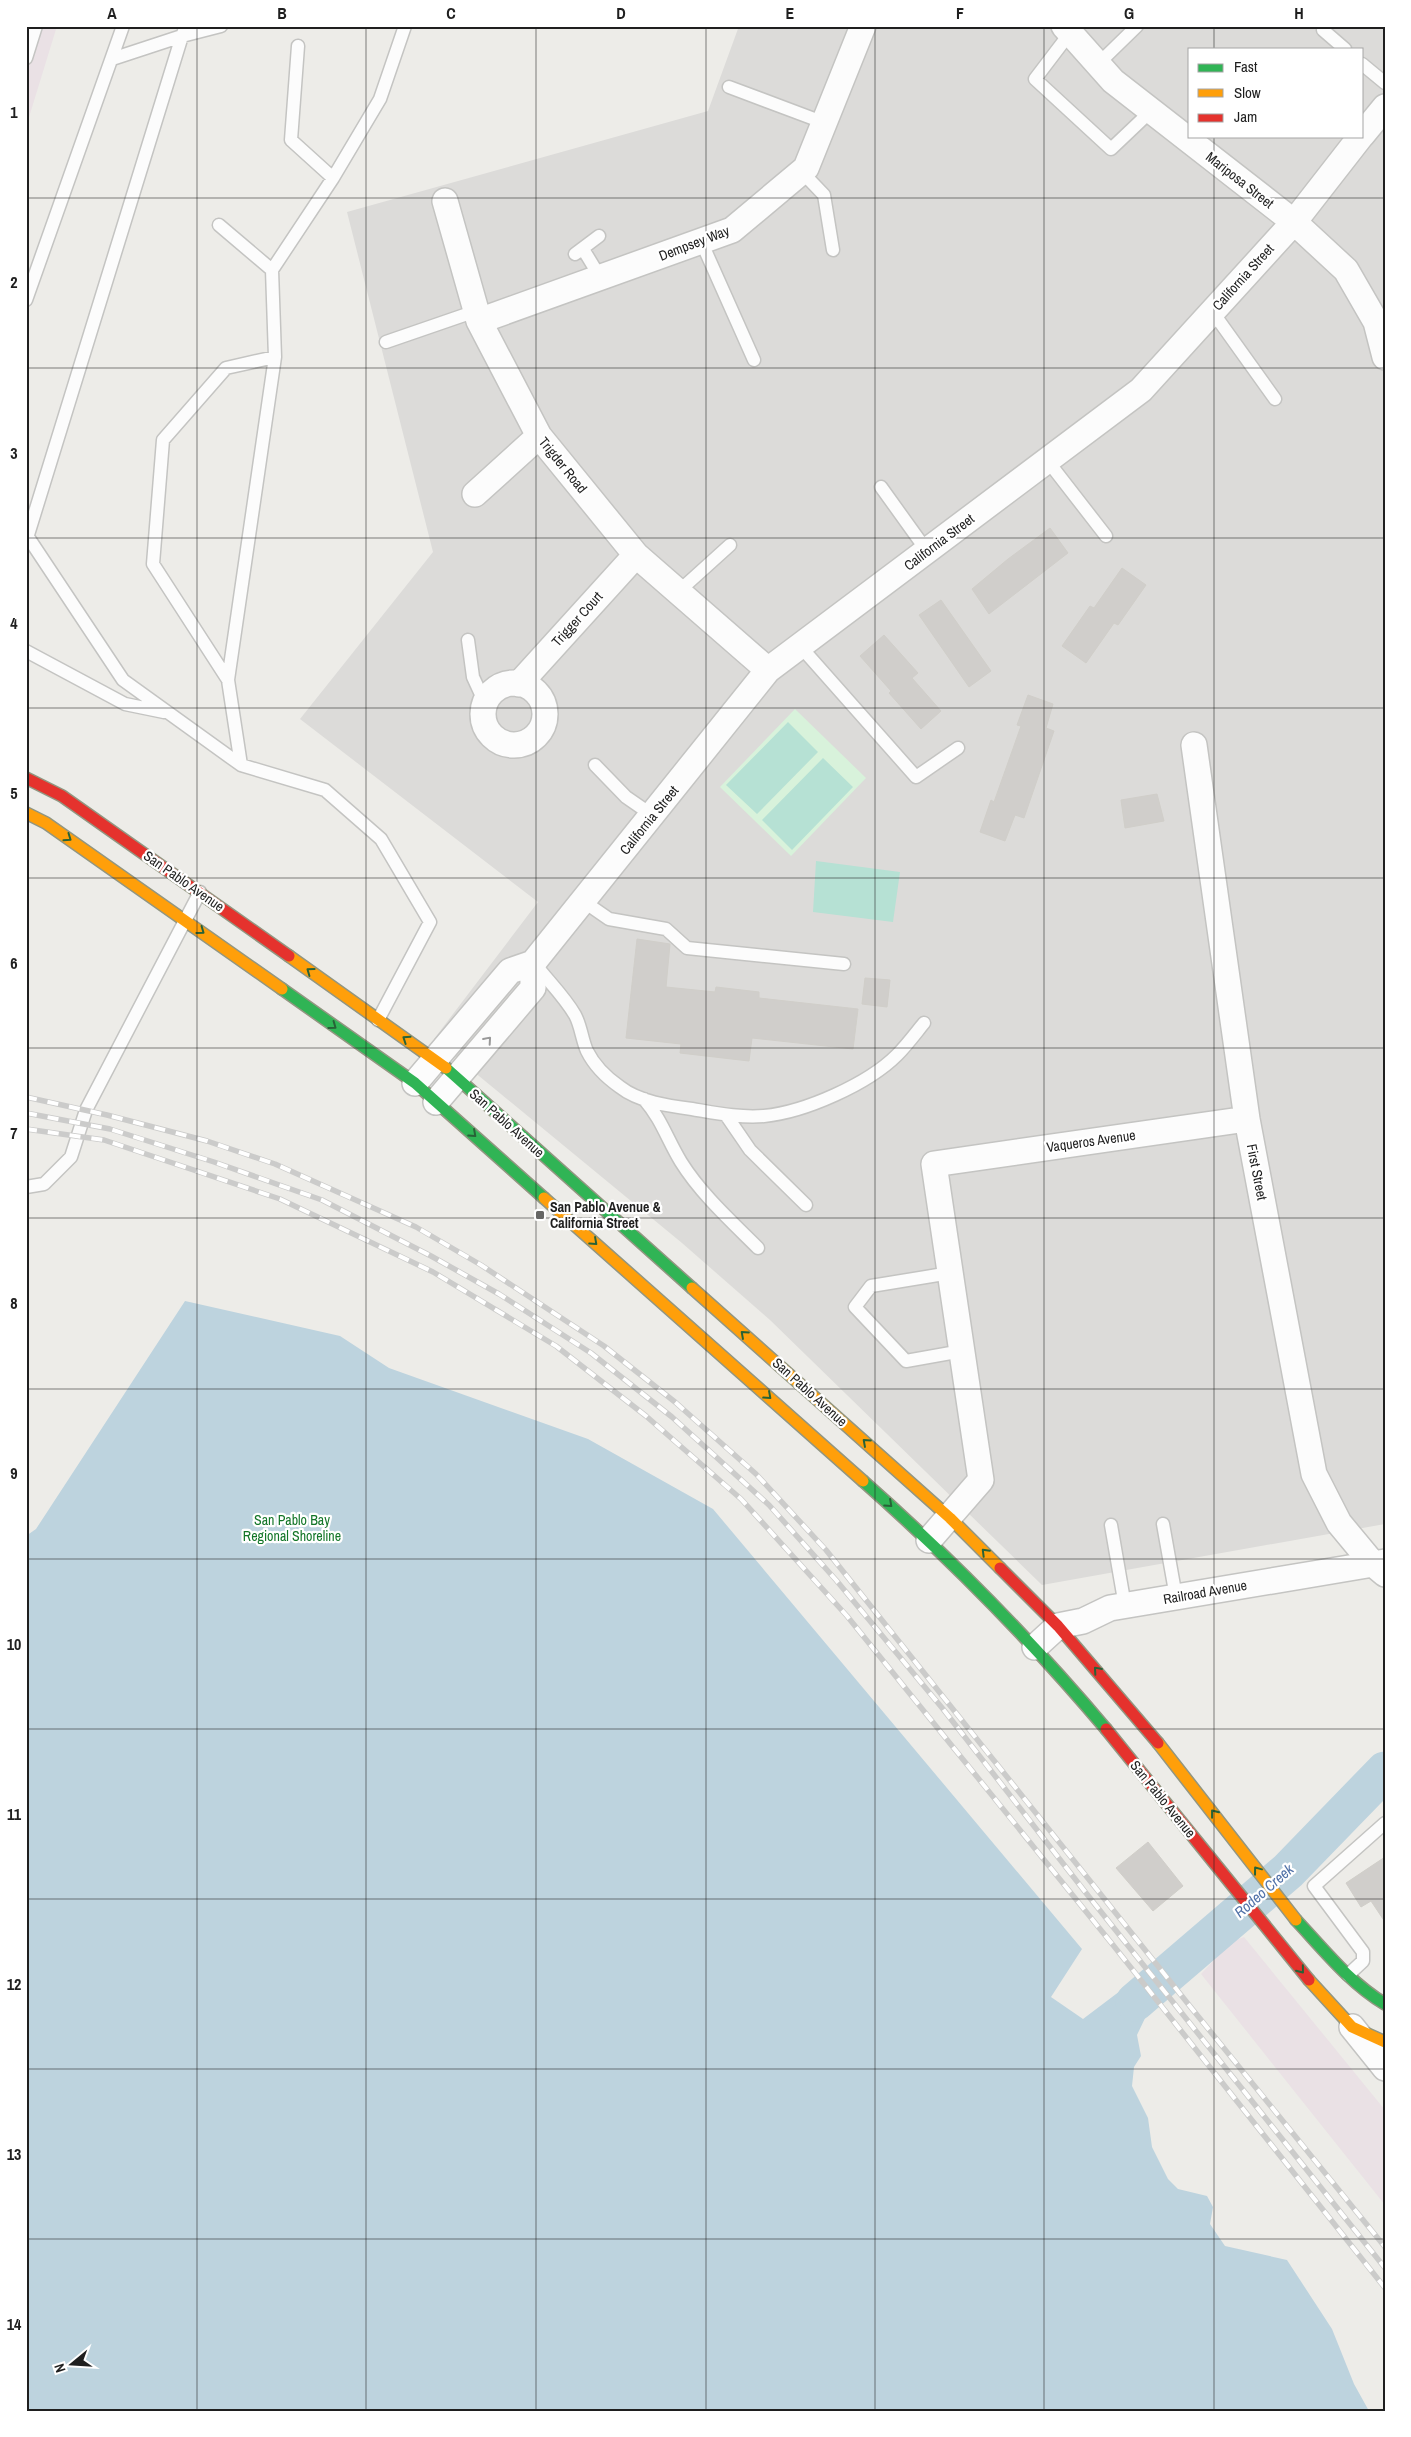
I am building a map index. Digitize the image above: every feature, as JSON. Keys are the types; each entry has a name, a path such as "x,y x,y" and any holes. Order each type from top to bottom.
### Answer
{"main road":[{"name":"San Pablo Avenue","path":"26,778 62,796 434,1058 950,1518 1058,1626 1152,1734 1292,1916 1368,1994 1385,2004"},
{"name":"San Pablo Avenue","path":"26,813 46,823 186,920 360,1046 415,1083 929,1540 1035,1647 1125,1752 1317,1990 1352,2026"},
{"path":"1352,2026 1385,2042"}],"street":[{"name":"Dempsey Way","path":"477,316 600,277 732,230 806,168 863,26"},
{"name":"Mariposa Street","path":"1067,30 1113,81 1294,222 1346,270 1376,322 1385,357"},
{"name":"California Street","path":"1364,133 1385,107"},
{"name":"California Street","path":"415,1083 434,1058 510,971 533,962 768,670 1141,390 1294,222 1360,138"},
{"name":"Trigder Road","path":"445,201 477,316 539,436 636,555 768,670"},
{"path":"475,494 539,436"},
{"name":"Trigger Court","path":"519,684 636,555"},
{"path":"519,684 536,694 545,712 540,730 525,743 506,744 489,733 484,724 482,713 485,703 499,687 519,684"},
{"name":"First Street","path":"1194,745 1247,1119 1314,1474 1339,1524 1381,1567"},
{"path":"436,1102 533,988 533,962"},
{"name":"Vaqueros Avenue","path":"950,1273 934,1164 1247,1119"},
{"path":"929,1540 981,1480 950,1273"},
{"name":"Railroad Avenue","path":"1035,1647 1058,1626 1083,1620 1110,1608 1381,1567"},
{"name":"San Pablo Avenue","path":"1352,2026 1385,2068"}],"lane":[{"path":"26,58 36,26"},
{"path":"26,300 123,26"},
{"path":"112,58 184,31 221,26"},
{"path":"241,764 228,680 275,357 272,270 333,178 380,99 405,26"},
{"path":"1098,64 1137,26"},
{"path":"1067,30 1035,79 1111,149 1151,111"},
{"path":"1323,30 1343,48"},
{"path":"184,31 27,536 122,680 241,764 325,790 381,839 430,922 378,1020"},
{"path":"298,46 291,140 333,178"},
{"path":"1364,66 1385,83"},
{"path":"729,87 824,123"},
{"path":"802,172 824,195 833,250"},
{"path":"218,226 272,270"},
{"path":"599,236 579,251 600,277"},
{"path":"701,241 754,360"},
{"path":"1212,311 1275,399"},
{"path":"386,342 477,316"},
{"path":"228,680 153,564 164,440 226,368 275,357"},
{"path":"1047,460 1106,536"},
{"path":"881,487 927,551"},
{"path":"678,592 730,545"},
{"path":"468,640 473,677 485,703"},
{"path":"800,646 916,777 958,748"},
{"path":"26,651 125,704 168,713"},
{"path":"595,766 626,797 652,815"},
{"path":"26,1187 44,1184 70,1157 86,1110 200,892"},
{"path":"583,901 609,919 666,929 687,948 844,964"},
{"path":"533,962 565,1000 576,1017 587,1050 597,1066 621,1089 644,1099 671,1106 726,1115 763,1116 799,1109 820,1101 874,1072 896,1056 924,1023"},
{"path":"644,1099 655,1112 680,1161 696,1184 758,1248"},
{"path":"726,1115 750,1150 806,1205"},
{"path":"950,1273 871,1286 855,1307 906,1361 962,1351"},
{"path":"1163,1524 1176,1597"},
{"path":"1111,1525 1125,1606"},
{"path":"1348,1975 1363,1961 1363,1952 1314,1886 1385,1823"}],"shaded area":[{"path":"26,26 57,26 26,127"},
{"path":"739,26 1385,26 1385,1524 1042,1585 770,1320 682,1243 434,1039 538,902 300,719 433,552 347,212 708,111"},
{"path":"1244,1937 1385,2110 1385,2205 1201,1974 1231,1942"}],"green space":[{"path":"795,709 866,778 791,856 720,787"},
{"path":"788,722 818,752 757,814 726,785"},
{"path":"823,758 853,787 792,850 762,820"},
{"path":"816,861 900,872 893,922 813,912"}],"water":[{"path":"185,1301 340,1336 389,1368 588,1439 713,1509 1082,1949 1051,1997 1083,2019 1124,1988 1147,2014 1137,2035 1141,2056 1134,2067 1132,2086 1148,2118 1152,2147 1168,2179 1178,2189 1207,2196 1213,2207 1210,2224 1225,2246 1287,2260 1332,2329 1354,2384 1369,2411 26,2411 26,1536 36,1529"}],"building":[{"path":"1050,528 1068,553 989,614 972,589"},
{"path":"1122,568 1146,585 1118,625 1114,623 1086,663 1062,646 1090,606 1094,608"},
{"path":"941,600 991,671 969,687 919,615"},
{"path":"884,635 918,673 912,678 941,711 921,729 860,656"},
{"path":"1028,695 1053,704 1046,728 1054,731 1024,818 1015,815 1005,841 980,832 991,800 994,802 1021,726 1017,725"},
{"path":"1157,794 1164,821 1125,828 1121,800"},
{"path":"637,939 670,944 666,987 715,992 716,987 759,992 759,998 858,1009 853,1049 752,1038 749,1061 680,1053 681,1044 626,1038"},
{"path":"865,978 890,980 887,1007 862,1004"},
{"path":"1148,1842 1183,1886 1153,1911 1116,1868"},
{"path":"1385,1857 1385,1922 1371,1901 1361,1907 1346,1883"}],"waterway":[{"name":"Rodeo Creek","path":"1135,2002 1288,1871 1385,1771"}],"railway":[{"path":"26,1097 107,1115 207,1141 275,1164 416,1227 481,1265 604,1346 675,1402 756,1474 826,1550 1193,2010 1385,2247"},
{"path":"26,1113 110,1129 214,1162 322,1200 431,1256 499,1294 591,1353 672,1417 769,1505 836,1580 943,1709 1086,1893 1385,2268"},
{"path":"26,1129 104,1140 280,1199 433,1272 556,1346 646,1416 741,1499 847,1616 1113,1945 1385,2288"}],"traffic: fast":[{"path":"282,989 415,1083 544,1198"},
{"path":"446,1068 692,1288"},
{"path":"863,1481 989,1600 1106,1729"},
{"path":"1296,1920 1349,1976 1372,1996 1385,2004"}],"traffic: slow":[{"path":"26,813 46,823 282,989"},
{"path":"289,956 446,1068"},
{"path":"544,1198 863,1481"},
{"path":"692,1288 950,1518 1000,1568"},
{"path":"1158,1743 1296,1920"},
{"path":"1309,1980 1352,2027 1385,2042"}],"traffic: jam":[{"path":"26,778 62,796 289,956"},
{"path":"1000,1568 1058,1626 1158,1743"},
{"path":"1106,1729 1309,1980"}],"place":[{"name":"San Pablo Avenue & California Street","path":"540,1215"}],"park label":[{"name":"San Pablo Bay Regional Shoreline","path":"292,1528"}]}
